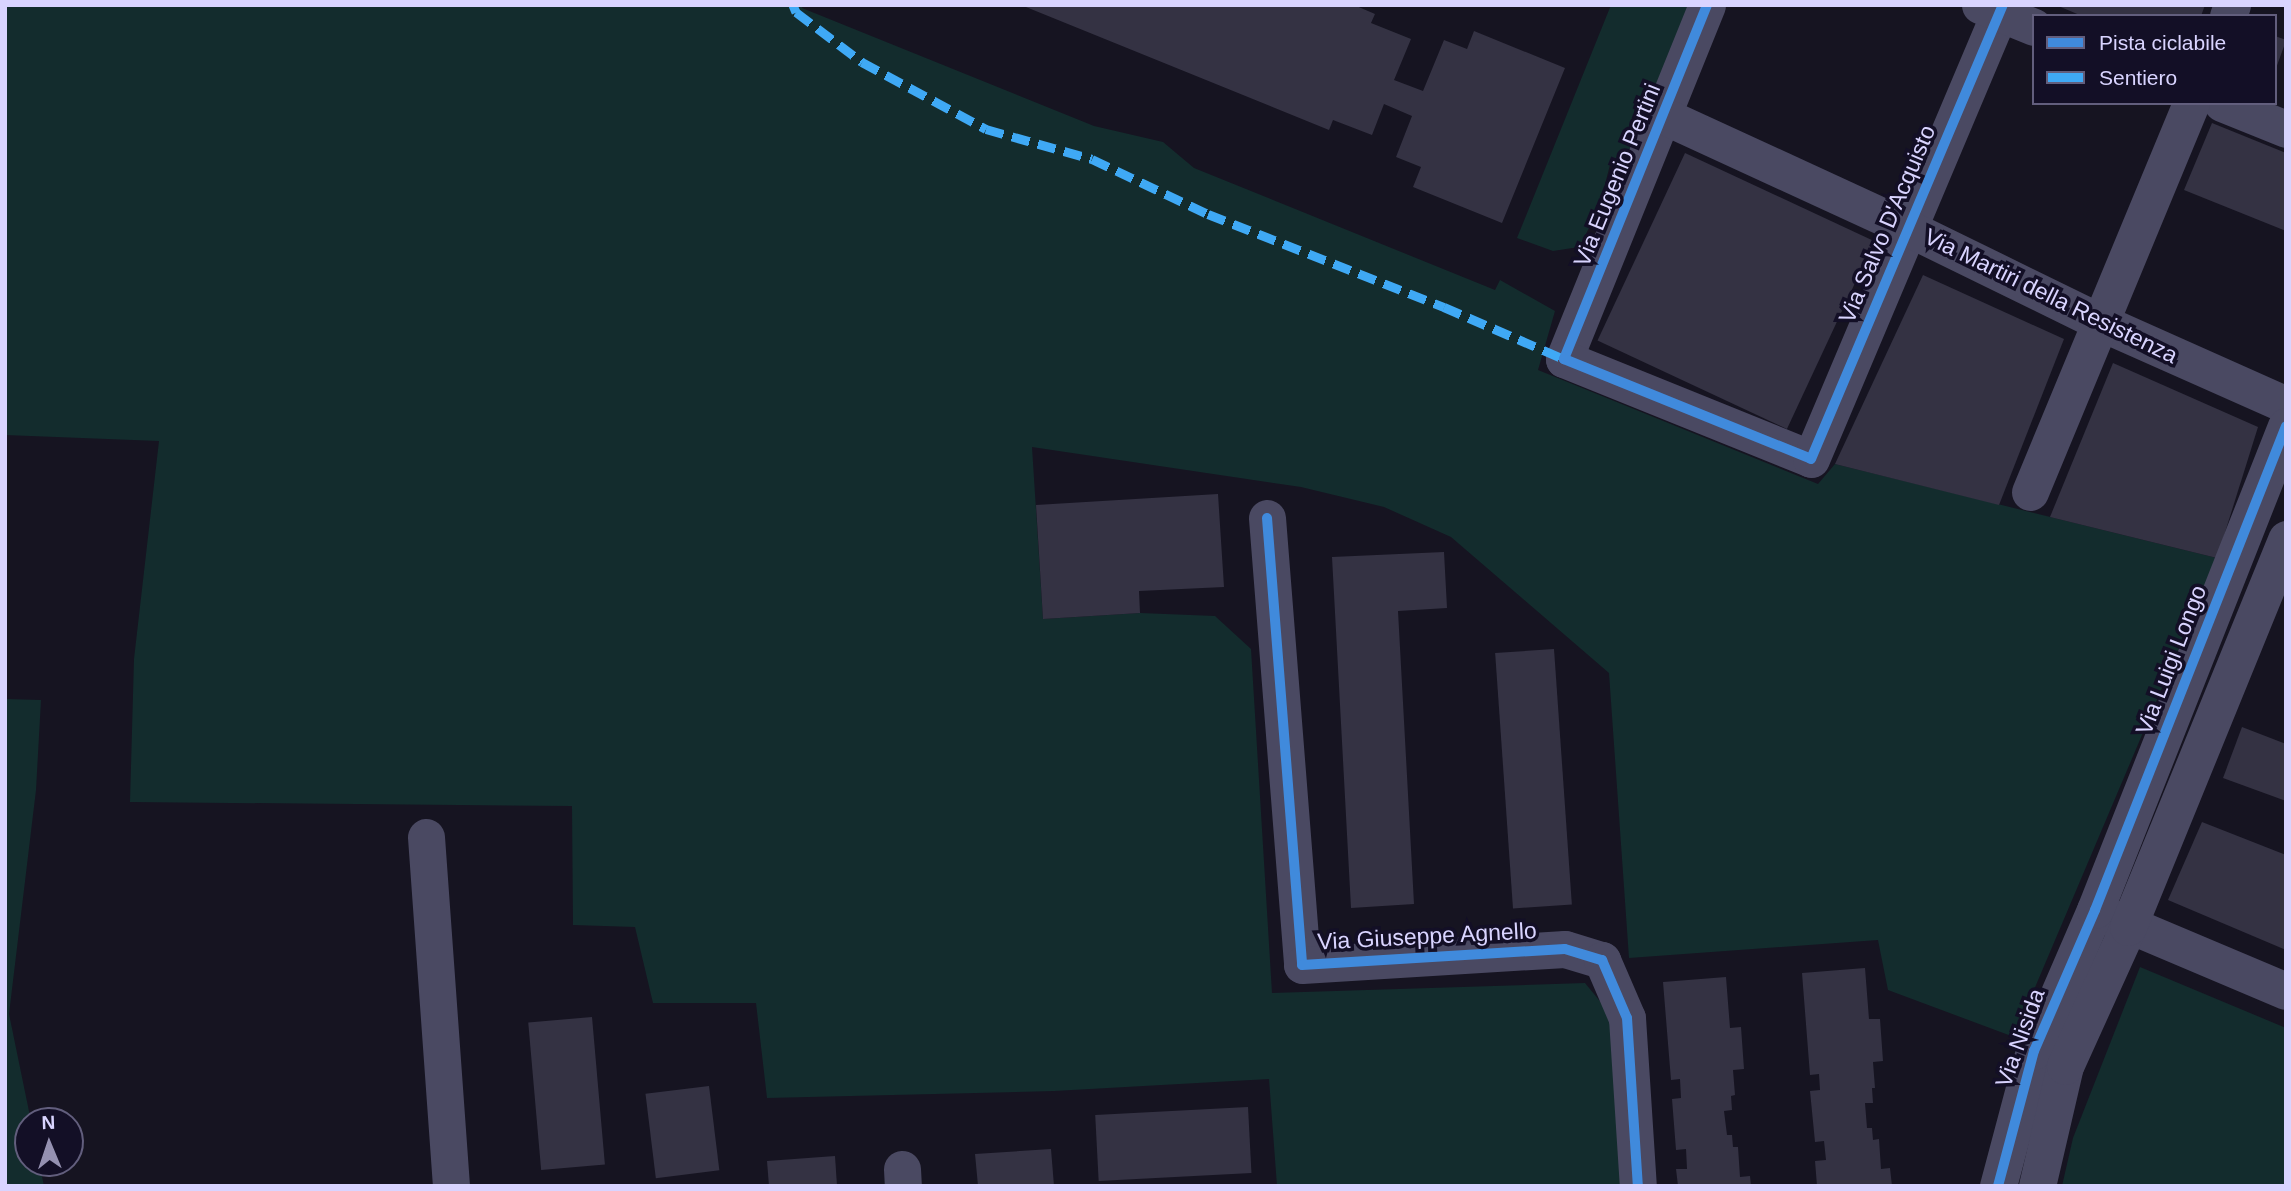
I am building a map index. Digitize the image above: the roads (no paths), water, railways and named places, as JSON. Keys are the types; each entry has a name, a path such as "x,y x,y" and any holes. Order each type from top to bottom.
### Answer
{"street":[{"name":"Via Eugenio Pertini","path":"1707,5 1564,359 1811,459"},
{"path":"1994,8 2032,26"},
{"name":"Via Salvo D'Acquisto","path":"1811,459 1908,228 1994,8"},
{"path":"2030,492 2191,105"},
{"path":"2227,105 2286,129"},
{"name":"Via Martiri della Resistenza","path":"1664,116 1908,228 2100,322 2286,405"},
{"name":"Via Luigi Longo","path":"2095,910 2286,426"},
{"name":"Via Giuseppe Agnello","path":"1267,518 1302,965 1564,949 1602,960 1627,1018 1638,1186"},
{"path":"2037,1186 2066,1066 2128,927 2286,539"},
{"path":"426,837 451,1186"},
{"path":"2095,910 2128,927 2286,991"},
{"name":"Via Nisida","path":"1998,1186 2034,1051 2095,910"}]}
